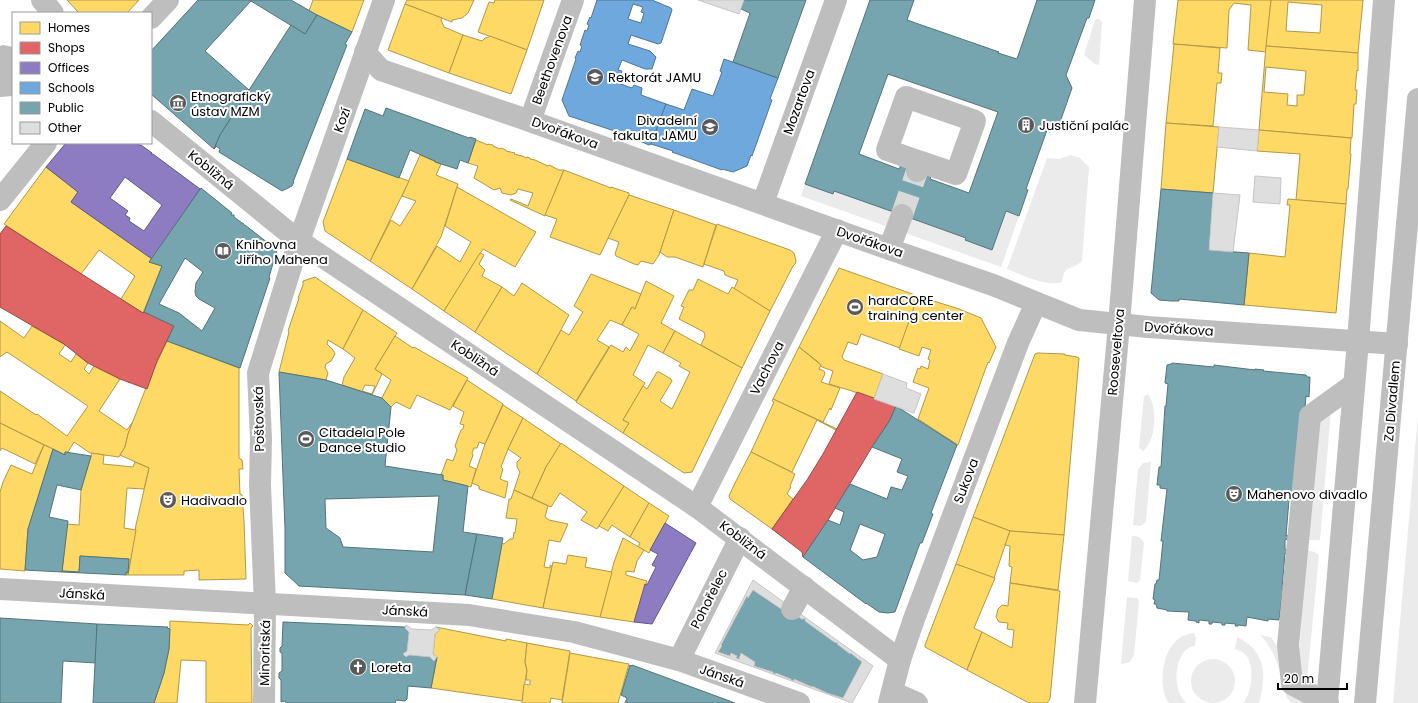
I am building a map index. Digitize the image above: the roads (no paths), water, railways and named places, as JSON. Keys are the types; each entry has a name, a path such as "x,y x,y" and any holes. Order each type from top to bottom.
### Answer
{"street":[{"path":"42,0 52,12"},
{"path":"152,17 168,0"},
{"name":"Kozí","path":"299,241 384,0"},
{"name":"Beethovenova","path":"530,121 573,0"},
{"name":"Mozartova","path":"763,203 836,0"},
{"name":"Rooseveltova","path":"1085,703 1145,0"},
{"path":"1353,385 1310,416 1288,645 1292,684 1327,703 1353,385 1358,341 1384,0"},
{"name":"Dvořákova","path":"365,52 381,70 890,248 1079,320 1397,344"},
{"name":"Za Divadlem","path":"1365,703 1418,99"},
{"name":"Kobližná","path":"152,122 299,241 697,506 900,660"},
{"path":"0,200 45,144"},
{"path":"890,248 902,215"},
{"name":"Vachova","path":"697,506 837,230"},
{"name":"Poštovská","path":"266,604 260,485 261,439 258,373 299,241"},
{"name":"Sukova","path":"900,660 1018,343 1036,303"},
{"name":"Pohořelec","path":"679,660 740,538"},
{"path":"792,609 804,587"},
{"name":"Jánská","path":"0,589 469,615 574,632 679,660 753,677 799,703"},
{"name":"Minoritská","path":"264,703 266,604"},
{"path":"900,660 890,697 917,703"}],"tunnel":[{"path":"902,215 917,171"}],"tram line":[{"path":"1080,703 1138,0"},
{"path":"1090,703 1152,0"}],"place":[{"name":"Rektorát JAMU","path":"595,77"},
{"name":"Etnografický ústav MZM","path":"178,103"},
{"name":"Justiční palác","path":"1026,125"},
{"name":"Divadelní fakulta JAMU","path":"710,127"},
{"name":"Knihovna Jiřího Mahena","path":"223,251"},
{"name":"hardCORE training center","path":"855,307"},
{"name":"Citadela Pole Dance Studio","path":"306,439"},
{"name":"Mahenovo divadlo","path":"1234,494"},
{"name":"Hadivadlo","path":"168,500"},
{"name":"Loreta","path":"358,667"}]}
